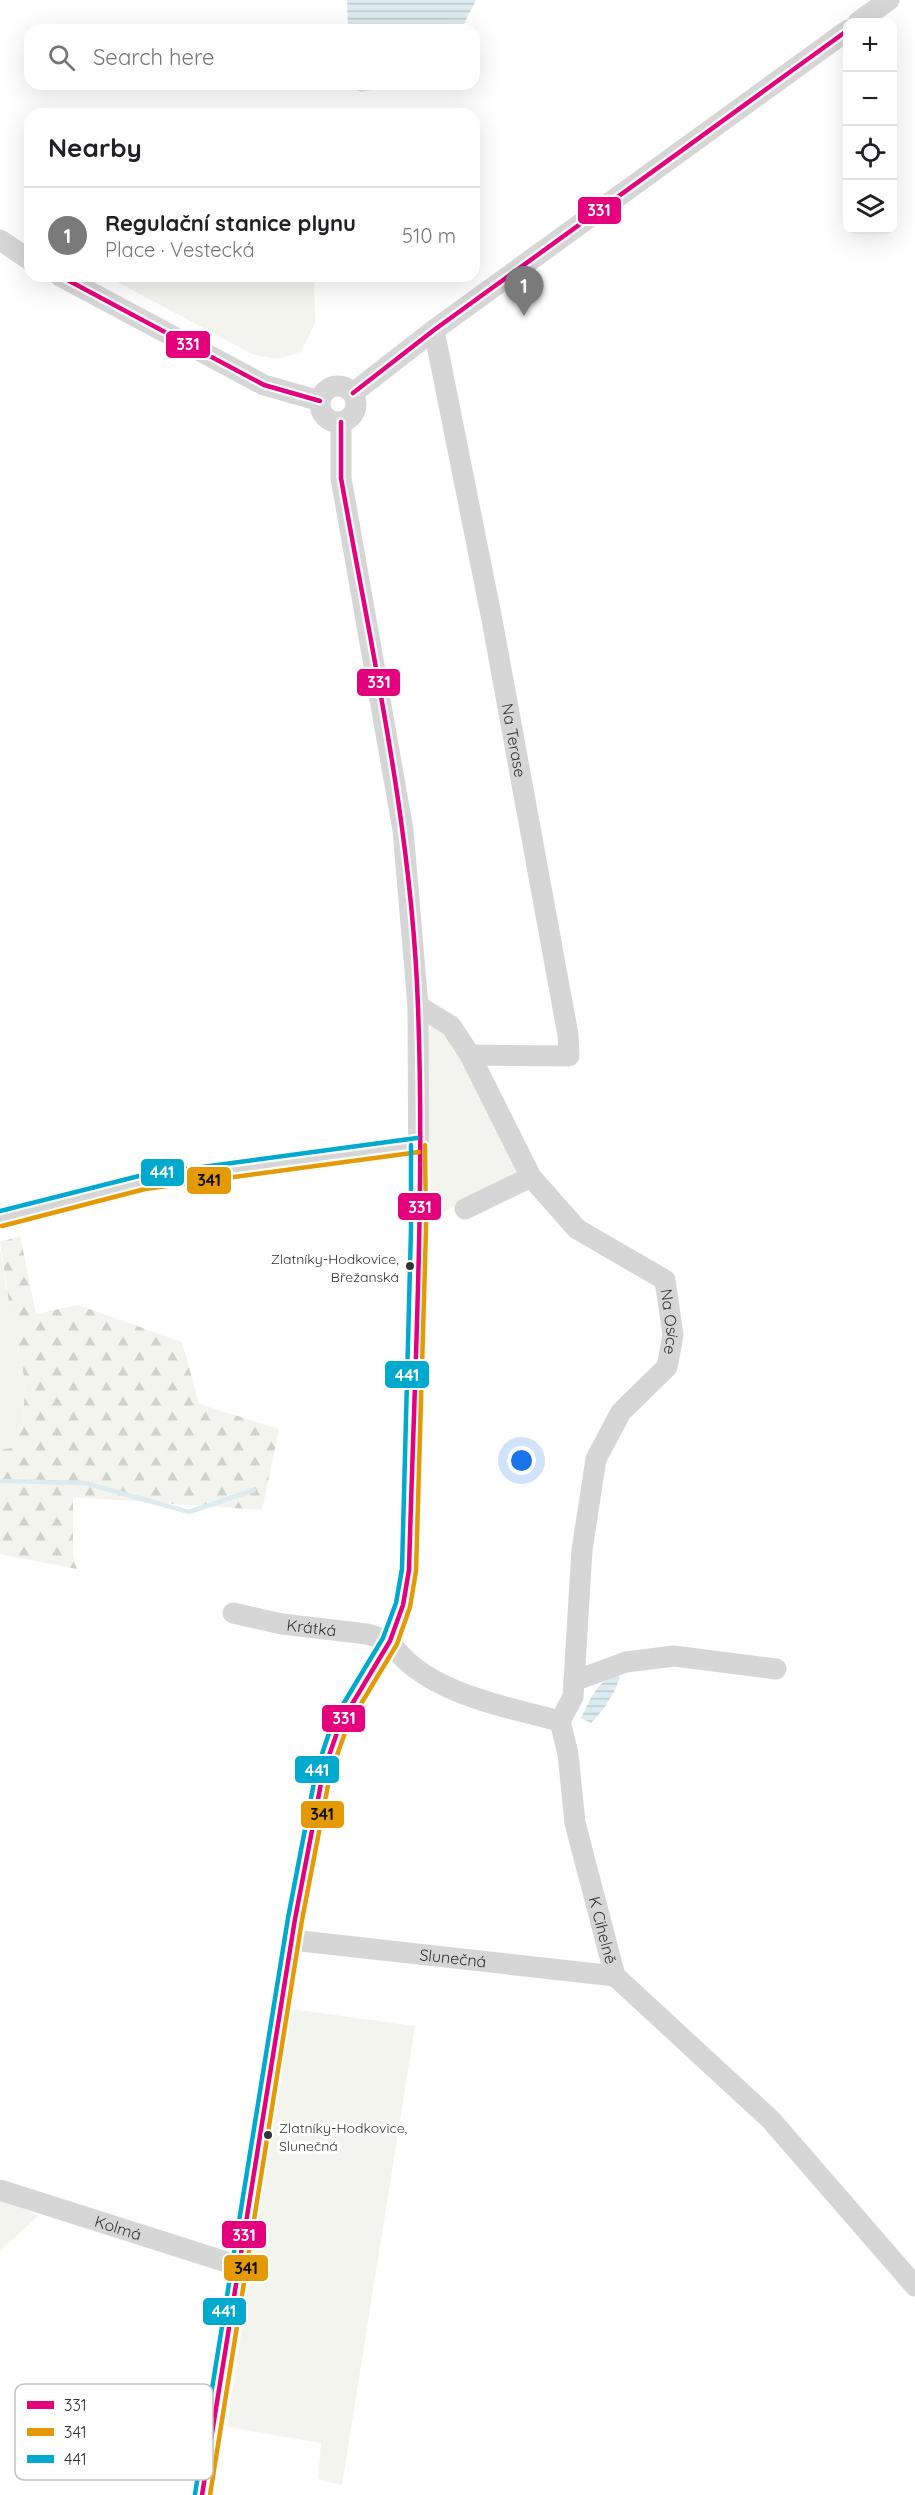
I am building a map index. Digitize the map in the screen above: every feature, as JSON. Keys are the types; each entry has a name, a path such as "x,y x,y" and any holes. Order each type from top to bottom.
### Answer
{"street":[{"path":"864,18 889,0"},
{"path":"354,393 434,330 843,34"},
{"path":"0,240 24,256"},
{"path":"71,282 264,385 320,401"},
{"name":"Na Terase","path":"434,330 492,620 568,1035 569,1056 470,1055"},
{"path":"334,386 345,387 354,393 356,411 341,422 326,417 320,401 325,391 334,386"},
{"path":"213,2427 292,1940 323,1773 340,1724 390,1641 403,1605 409,1570 419,1228 418,1006 403,830 341,478 341,422"},
{"name":"Na Osice","path":"418,1006 451,1026 470,1055 531,1177 577,1228 665,1280 673,1335 667,1367 621,1412 596,1459 582,1550 573,1697 560,1721"},
{"path":"0,1218 144,1182 418,1145"},
{"path":"465,1209 531,1177"},
{"name":"Krátká","path":"232,1613 282,1624 367,1634 390,1641"},
{"path":"390,1641 397,1651 423,1674 479,1700 560,1721"},
{"path":"574,1681 626,1662 674,1656 776,1669"},
{"name":"K Cihelně","path":"560,1721 568,1754 575,1823 615,1976 771,2120 915,2286"},
{"name":"Slunečná","path":"292,1940 615,1976"},
{"name":"Kolmá","path":"0,2190 239,2266"},
{"path":"202,2495 204,2480"}],"green space":[{"path":"117,282 314,282 315,323 301,352 277,359 252,354"},
{"path":"440,1026 450,1034 519,1171 506,1182 443,1212 431,1203 426,1035 432,1027"},
{"path":"20,1236 36,1314 78,1305 182,1342 199,1404 279,1429 262,1510 73,1497 73,1556 77,1569 0,1554 0,1450 11,1448 23,1429 25,1380 12,1323 0,1242"},
{"path":"0,1249 12,1323 25,1380 23,1429 11,1448 0,1450"},
{"path":"290,2009 415,2026 342,2485 318,2479 321,2443 227,2427"},
{"path":"0,2196 38,2216 0,2251"}],"shaded area":[{"path":"347,0 476,0 464,24 348,24"},
{"path":"612,1676 620,1677 604,1707 591,1723 581,1718 597,1689"}],"waterway":[{"path":"0,1481 85,1483 189,1512 254,1490"}],"transit line":[{"name":"331","path":"353,393 434,330 843,34"},
{"name":"331","path":"71,282 264,385 320,401"},
{"name":"331","path":"213,2427 295,1919 323,1773 340,1724 390,1641 403,1605 409,1570 418,1289 420,1148 418,1007 408,874 389,741 341,478 341,422"},
{"name":"441","path":"0,1211 143,1175 417,1138"},
{"name":"441","path":"213,2384 288,1918 316,1772 333,1721 383,1638 396,1603 402,1569 411,1145"},
{"name":"341","path":"213,2476 302,1920 330,1775 347,1727 397,1644 410,1607 416,1571 426,1229 425,1145"},
{"name":"341","path":"2,1226 145,1189 419,1152"},
{"name":"441","path":"195,2494 197,2480"},
{"name":"331","path":"202,2495 204,2480"},
{"name":"341","path":"210,2495 212,2480"}],"place":[{"name":"Regulační stanice plynu","path":"524,316"},
{"name":"Zlatníky-Hodkovice, Břežanská","path":"410,1266"},
{"name":"Zlatníky-Hodkovice, Slunečná","path":"268,2135"}]}
